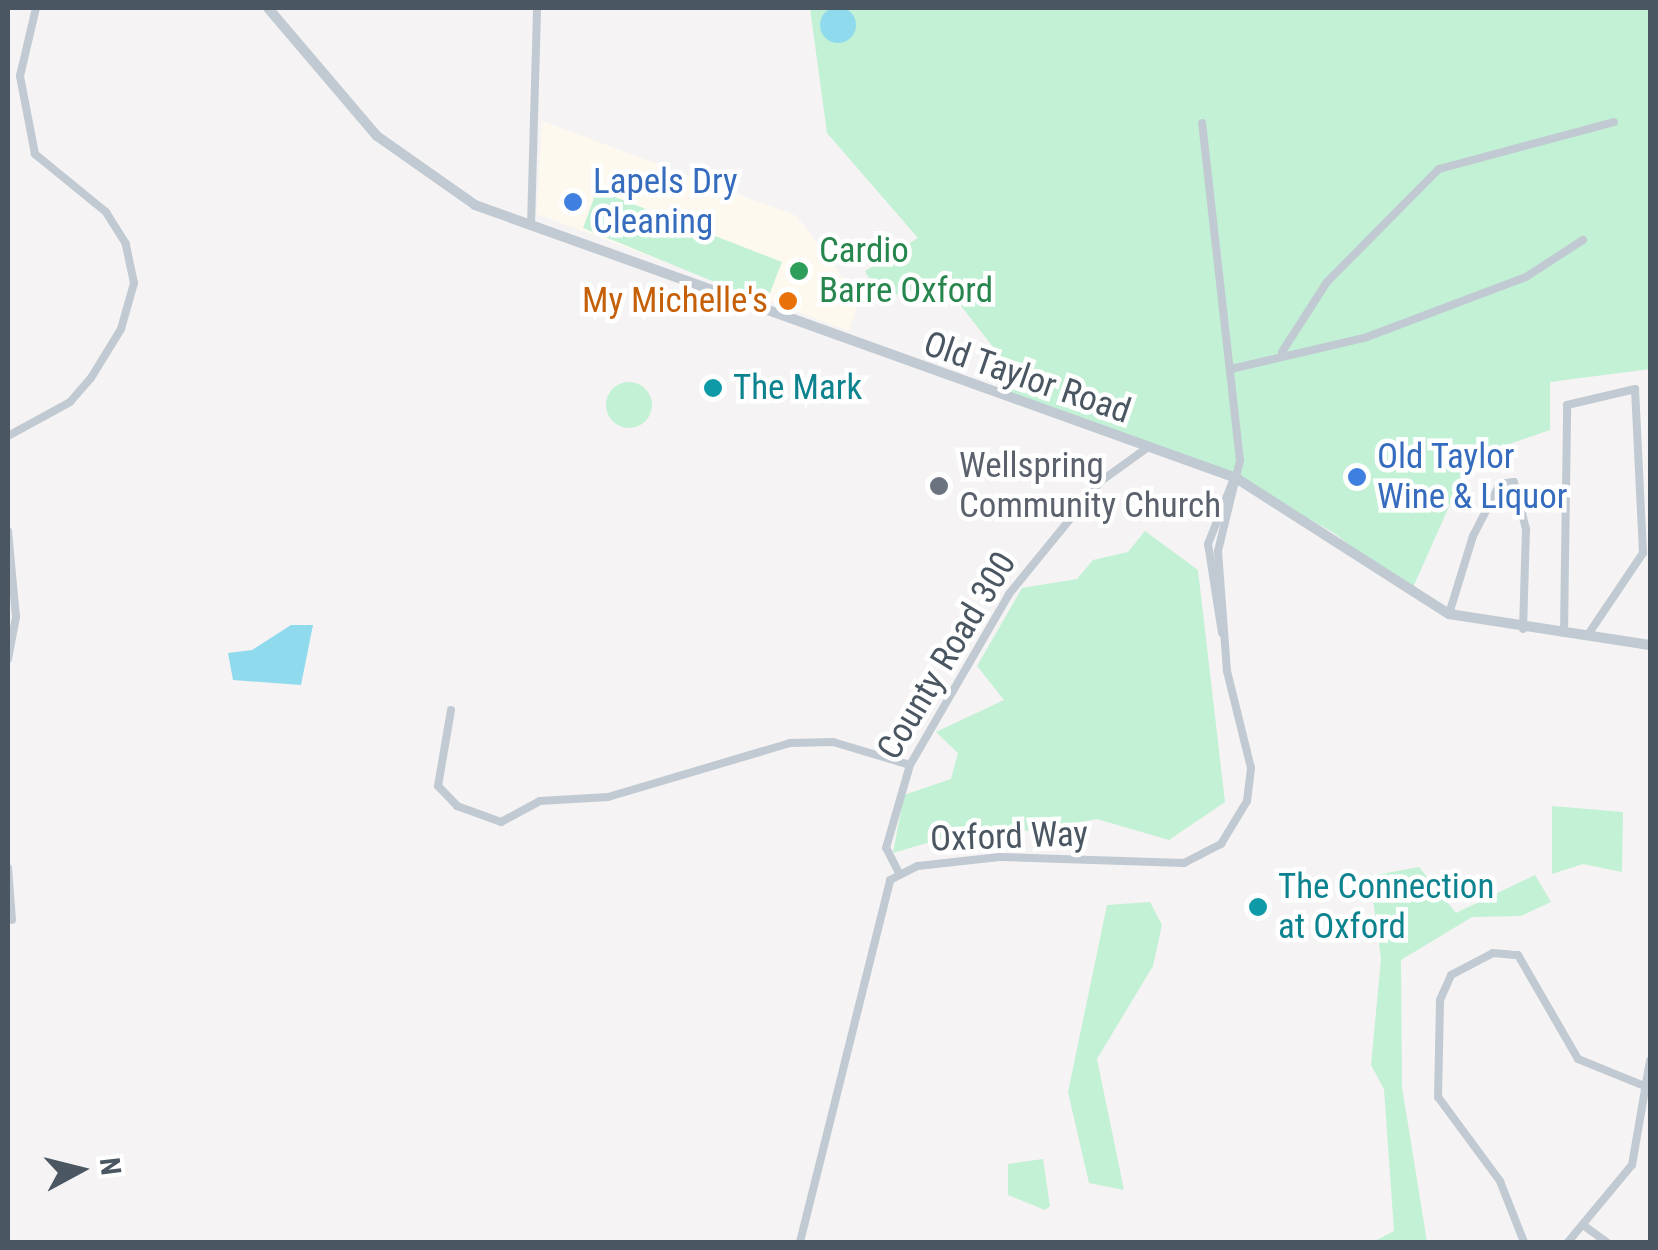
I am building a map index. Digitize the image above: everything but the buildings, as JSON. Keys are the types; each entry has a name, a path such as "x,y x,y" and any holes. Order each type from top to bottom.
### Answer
{"street":[{"path":"8,436 91,378 122,328 134,283 126,244 106,212 36,154 20,76 36,8"},
{"name":"Old Taylor Road","path":"268,8 338,98 406,162 530,226 1236,478 1449,614 1523,630 1650,645"},
{"path":"530,226 538,8"},
{"path":"1282,352 1327,282 1438,169 1614,122"},
{"name":"Oxford Way","path":"800,1242 879,898 898,874 1028,856 1184,863 1221,844 1243,814 1251,768 1222,633 1219,540 1236,478 1231,369 1202,123"},
{"path":"1231,369 1282,352 1367,337 1526,277 1583,240"},
{"path":"1564,634 1567,405 1635,389 1643,553 1587,636"},
{"name":"County Road 300","path":"898,874 886,848 910,765 1009,594 1101,481 1147,448"},
{"path":"1449,614 1473,536 1508,481 1523,494 1523,630"},
{"path":"8,532 16,622 8,660"},
{"path":"451,710 438,786 457,806 501,822 540,800 629,792 790,743 834,742 910,765"},
{"path":"8,868 12,920"},
{"path":"1524,1242 1500,1181 1438,1096 1440,1000 1451,975 1494,952 1518,956 1578,1059 1647,1087"},
{"path":"1568,1242 1639,1147 1650,1061"},
{"path":"1639,1147 1650,1149"},
{"path":"1583,1225 1606,1242"}],"shaded area":[{"path":"542,121 797,216 859,300 849,331 537,214"}],"green space":[{"path":"810,8 1650,8 1650,369 1550,382 1550,430 1471,457 1411,592 1334,533 1236,478 1010,402 1007,365 958,302 919,288 881,299 865,271 918,238 827,133"},
{"path":"597,190 782,262 766,303 583,228"},
{"path":"629,382 645,389 652,405 645,421 629,428 613,421 606,405 613,389"},
{"path":"1145,531 1198,570 1225,802 1169,840 1097,819 1029,831 984,826 893,853 904,795 951,779 958,753 936,732 1004,700 977,666 1022,588 1077,579 1093,560 1128,552"},
{"path":"1552,806 1623,812 1622,872 1583,864 1552,874"},
{"path":"1419,867 1456,913 1535,875 1551,902 1521,916 1472,917 1401,960 1402,1087 1427,1242 1373,1242 1394,1231 1384,1089 1371,1065 1381,959 1370,876"},
{"path":"1150,902 1162,925 1153,966 1097,1059 1124,1190 1089,1183 1068,1092 1107,905"},
{"path":"1043,1159 1050,1206 1045,1210 1008,1195 1008,1164"}],"water":[{"path":"838,7 851,12 856,25 851,38 838,43 825,38 820,25 825,12"},
{"path":"291,625 313,625 301,685 233,680 228,653 252,650"}],"place":[{"name":"Lapels Dry Cleaning","path":"573,202"},
{"name":"Cardio Barre Oxford","path":"799,271"},
{"name":"My Michelle's","path":"788,301"},
{"name":"The Mark","path":"713,388"},
{"name":"Old Taylor Wine & Liquor","path":"1357,477"},
{"name":"Wellspring Community Church","path":"939,486"},
{"name":"The Connection at Oxford","path":"1258,907"}]}
